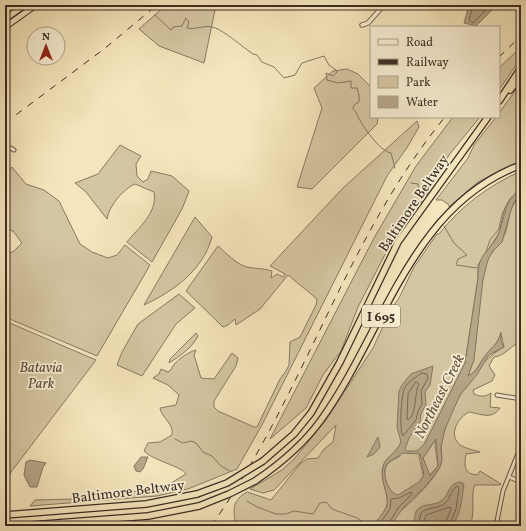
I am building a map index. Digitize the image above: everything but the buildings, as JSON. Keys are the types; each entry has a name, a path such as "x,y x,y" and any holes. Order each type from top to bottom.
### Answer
{"highway":[{"path":"5,19 25,5"},
{"path":"5,27 36,5"},
{"path":"500,100 521,68"},
{"path":"500,105 521,76"},
{"name":"Baltimore Beltway","path":"5,515 146,504 197,494 227,483 263,461 294,434 321,398 340,362 390,255 412,221 488,118"},
{"name":"Baltimore Beltway","path":"18,526 148,516 199,506 229,494 255,481 290,454 321,420 352,369 402,277 448,213 475,189 494,177 521,165"}],"street":[{"path":"362,25 368,23 384,5"},
{"path":"5,144 14,150"},
{"path":"496,395 521,399"},
{"path":"496,526 503,491 521,446"},
{"path":"509,477 521,482"}],"green space":[{"path":"166,5 216,5 204,63 159,46 139,29"},
{"path":"521,47 521,58 500,89 500,67"},
{"path":"347,69 358,74 370,86 370,118 378,118 377,124 312,189 297,187 322,108 314,88 333,71"},
{"path":"521,83 521,161 478,182 449,207 449,205 442,200 436,200 468,158 474,145 495,118 500,118 500,112"},
{"path":"452,118 479,118 449,155 428,193 395,235 358,307 341,351 323,375 306,408 270,439 374,238 416,166"},
{"path":"417,121 419,127 387,176 263,423 237,469 188,489 157,496 30,506 35,500 73,499 83,496 161,489 186,474 184,471 144,451 148,443 160,442 172,435 170,424 161,412 160,408 176,405 179,395 168,385 153,378 159,374 161,369 168,372 171,370 178,361 193,351 196,350 194,355 201,378 214,379 232,353 238,358 236,366 214,401 214,407 218,411 257,427 280,379 289,365 290,342 300,337 316,305 317,299 288,275 260,309 236,325 235,319 223,327 186,291 218,246 231,258 243,266 272,271 271,278 277,274 283,277 285,274 270,266 343,188"},
{"path":"120,145 141,156 136,164 137,176 143,182 148,179 151,171 172,176 189,191 182,209 152,262 127,242 146,220 150,213 153,207 154,192 135,184 130,186 117,198 108,214 107,219 86,192 75,183 98,174"},
{"path":"12,167 26,184 44,190 59,201 80,244 92,252 108,258 117,255 125,245 150,265 97,356 5,317 5,255 14,251 22,243 13,231 5,228 5,178"},
{"path":"521,171 521,189 510,199 505,208 499,233 478,265 478,278 465,363 429,436 421,449 419,457 424,479 392,503 394,494 385,477 385,469 391,461 400,456 401,442 397,449 386,460 383,467 382,478 387,503 385,510 373,526 232,526 235,522 234,508 242,495 247,492 271,500 300,464 307,459 318,458 324,449 333,442 336,425 274,490 263,493 250,489 282,470 295,458 326,420 373,348 391,309 399,298 414,267 437,234 439,234 456,214 486,190"},
{"path":"521,195 521,342 514,345 502,355 494,357 489,366 495,375 492,381 473,390 474,394 481,396 491,393 490,407 500,408 497,412 490,415 482,415 469,412 459,421 455,430 456,440 459,444 466,448 480,452 466,454 465,465 467,471 477,475 480,471 501,484 475,485 473,493 473,515 470,526 384,526 434,477 439,469 442,458 442,439 457,400 483,363 504,347 501,334 495,345 475,371 468,377 472,364 486,263 504,237 513,205"},
{"path":"195,217 212,237 202,260 186,278 176,286 144,305"},
{"path":"179,294 195,308 176,324 142,376 117,365 122,352 138,324"},
{"name":"Batavia Park","path":"5,321 96,360 5,480"},
{"path":"196,333 198,336 189,348 169,363 170,359"},
{"path":"436,439 435,446 438,466 429,476 423,458"}],"water":[{"path":"469,5 490,5 494,8 476,26 464,23"},
{"path":"521,189 521,195 514,202 511,210 502,242 492,252 488,260 483,279 474,360 468,376 477,369 488,351 496,343 501,332 501,341 504,347 489,355 476,376 460,395 445,429 441,447 442,460 440,467 425,487 404,507 390,526 373,526 385,510 387,503 382,478 384,464 401,442 397,427 399,391 411,374 433,366 430,385 425,392 426,405 421,413 420,422 409,438 405,449 407,451 417,451 425,443 465,363 480,262 482,257 496,239 508,203 515,193","holes":["436,439 438,466 430,476 423,458","403,453 420,454 424,475 419,482 398,495 391,491 386,482 385,468 388,463"]},
{"path":"378,437 380,447 374,454 367,457"},
{"path":"141,457 148,457 143,469 140,472 136,471 134,466"},
{"path":"30,460 46,463 43,467 37,487 30,487 24,475 26,462"},
{"path":"460,482 464,484 462,501 452,526 414,526 416,512 419,508 438,503 444,499 453,485"}],"waterway":[{"path":"155,15 171,30 173,27 182,26 186,18 189,22 187,28 216,28 227,34 253,54 257,55 262,62 274,67 284,78 295,75 302,63 324,56 329,65 337,72 333,76 326,73 327,80 338,83 351,81 351,88 357,88 359,102 354,105 353,109 365,129 381,148 391,153 395,168"},
{"path":"411,183 418,184 418,189 421,193"},
{"name":"Northeast Creek","path":"486,252 490,240 499,229 502,214 509,201"},
{"path":"444,226 454,243 467,255 458,259 456,265 477,268"},
{"path":"175,439 183,443 191,441 196,443 203,452 212,456 221,466 230,471"},
{"path":"247,501 257,507 276,514 286,514 294,511 313,514 320,503 326,502 332,509 357,518 368,526"}],"railway":[{"path":"5,123 104,49 157,5"},
{"path":"500,56 521,36"},
{"path":"211,526 243,477 272,425 351,266 379,214 410,164 444,118"}]}
